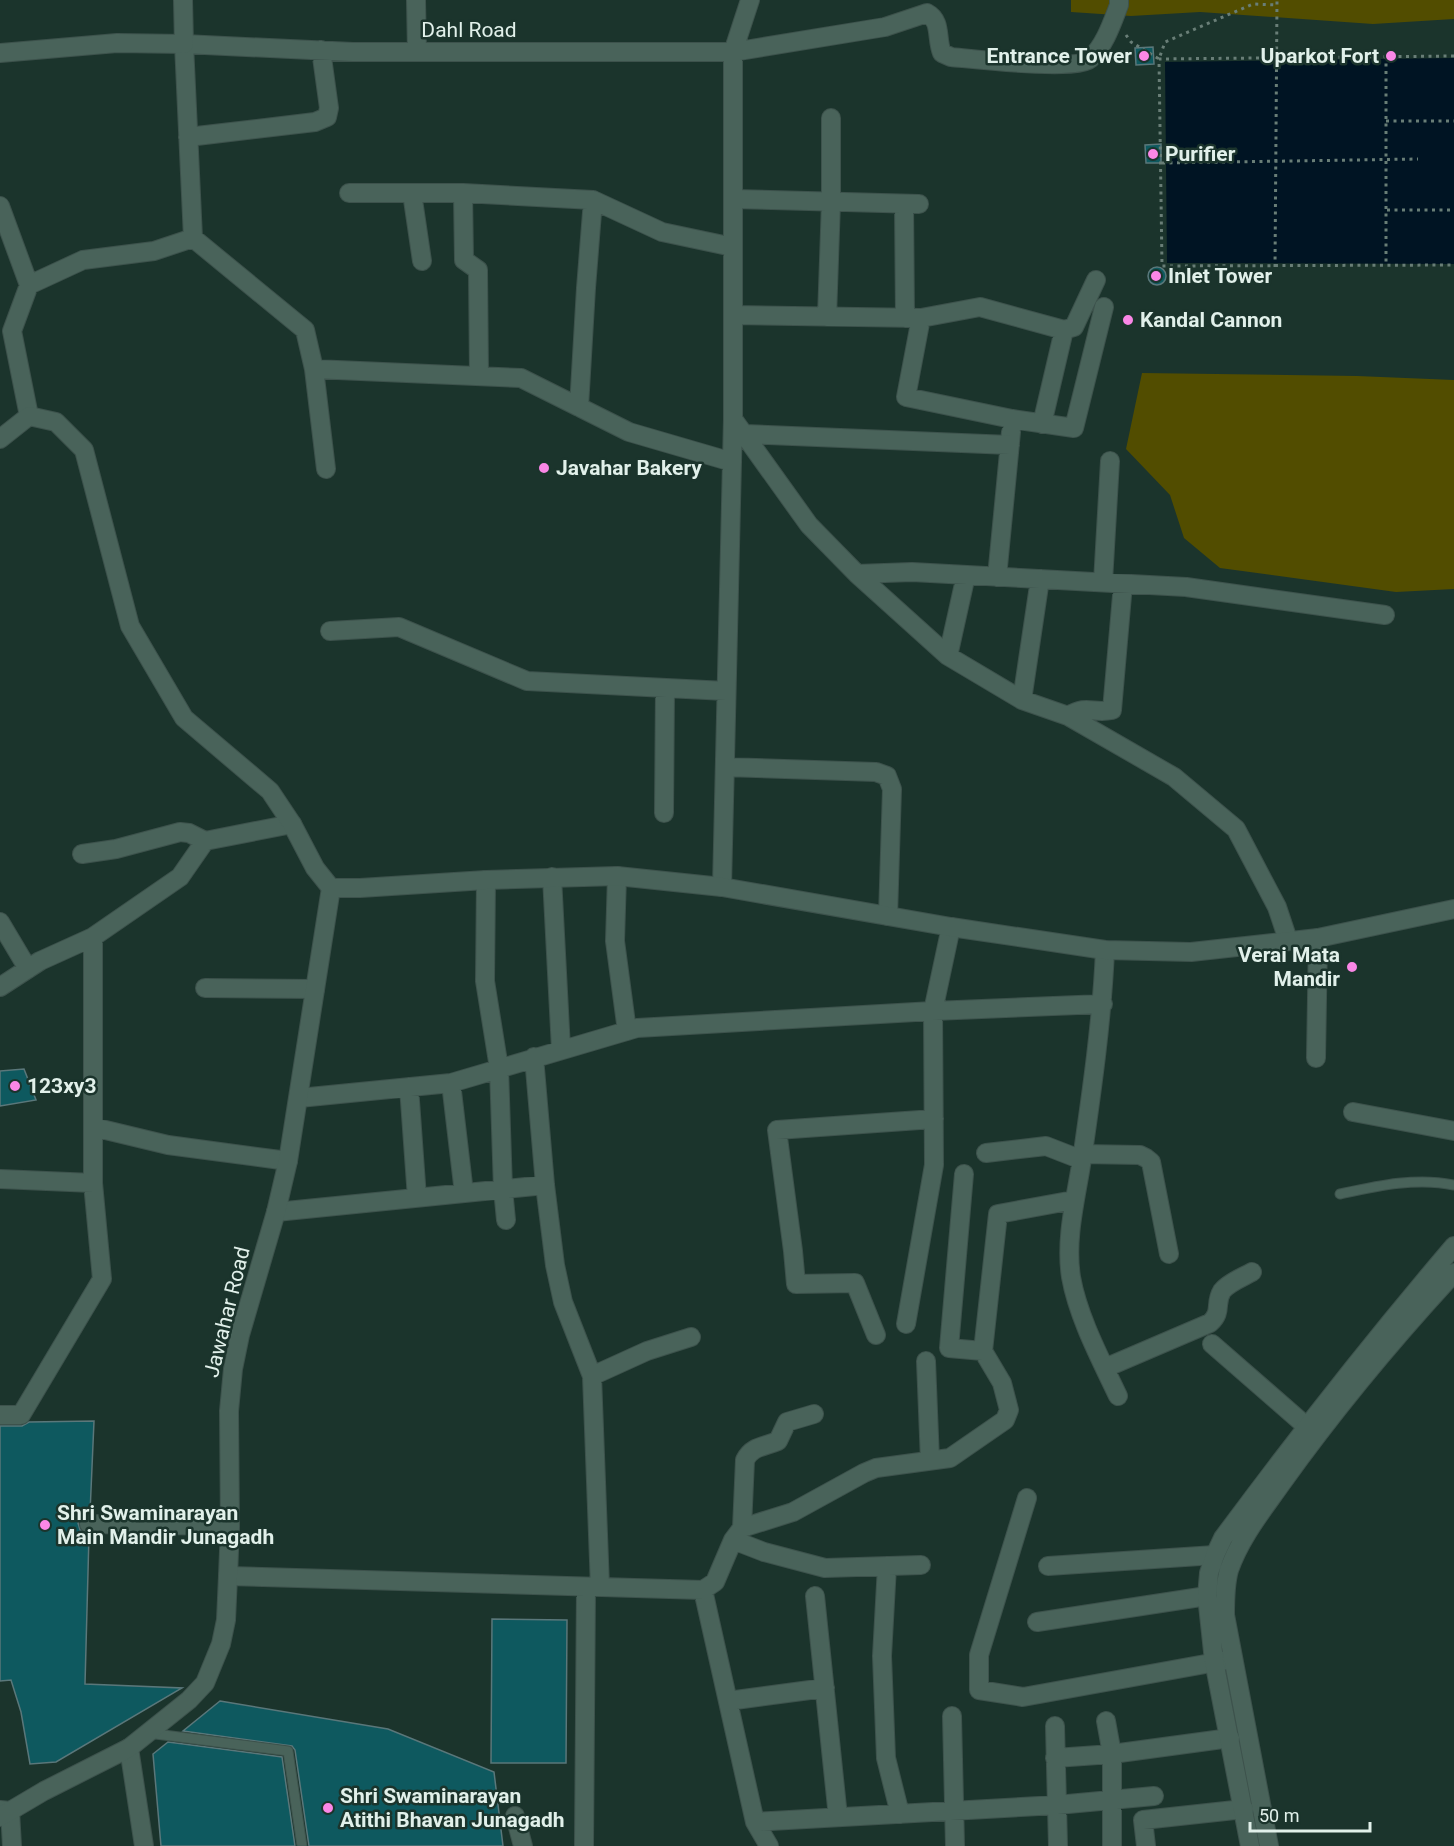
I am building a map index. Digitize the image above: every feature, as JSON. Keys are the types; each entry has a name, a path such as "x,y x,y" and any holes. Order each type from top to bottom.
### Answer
{"street":[{"path":"183,0 193,238 305,330 314,369 326,469"},
{"path":"416,0 417,52"},
{"path":"722,887 733,419 733,52 750,0"},
{"name":"Dahl Road","path":"0,52 117,43 417,52 733,52 885,27 927,13 937,22 939,46 942,53 951,57 1037,64 1078,64 1089,60 1103,42 1119,0"},
{"path":"188,137 315,122 327,117 329,108 321,50"},
{"path":"828,317 831,118"},
{"path":"412,193 422,261"},
{"path":"349,194 463,194 593,200 662,232 733,248"},
{"path":"463,194 464,260 478,270 479,376"},
{"path":"733,199 912,204 913,318 906,397 1012,419 1074,428 1104,307"},
{"path":"579,407 593,200"},
{"path":"0,206 29,285 12,331 29,416"},
{"path":"29,285 84,260 154,251 193,238"},
{"path":"733,315 913,318 980,307 1064,330 1074,327 1096,280"},
{"path":"1042,424 1064,330"},
{"path":"314,369 522,378 629,432 732,462"},
{"path":"0,439 29,416"},
{"path":"29,416 56,422 84,450 130,626 184,718 270,791 292,824 315,868 331,888 617,876 722,887 951,927 1105,950 1191,952 1318,938 1454,909"},
{"path":"733,419 809,525 857,574 948,656 1022,700 1068,716 1174,777 1236,829 1277,907 1288,940"},
{"path":"997,577 1012,419"},
{"path":"744,434 1010,445"},
{"path":"1103,582 1110,461"},
{"path":"857,574 912,572 1186,587 1386,615"},
{"path":"948,656 966,575"},
{"path":"1022,700 1040,579"},
{"path":"1068,716 1080,709 1105,712 1112,710 1123,584"},
{"path":"330,632 399,627 527,681 726,691"},
{"path":"664,813 665,688"},
{"path":"725,767 876,772 888,776 892,789 888,916"},
{"path":"82,854 116,849 180,832 189,833 205,841 292,824"},
{"path":"0,987 40,961 93,937 180,877 205,841"},
{"path":"617,876 615,941 627,1031"},
{"path":"552,877 561,1049"},
{"path":"486,880 485,981 499,1068 506,1220"},
{"name":"Jawahar Road","path":"3,1813 129,1748 189,1700 205,1683 221,1644 226,1620 228,1576 229,1411 233,1369 240,1335 276,1212 288,1161 331,888"},
{"path":"0,922 28,969"},
{"path":"906,1324 934,1165 933,1011 951,927"},
{"path":"0,1415 21,1415 102,1279 93,1183 93,937"},
{"path":"1316,1058 1318,938"},
{"path":"1105,950 1103,1004 1069,1246 1071,1276 1078,1305 1118,1396"},
{"path":"204,988 315,988"},
{"path":"299,1098 451,1083 637,1028 1103,1004"},
{"path":"534,1057 545,1185 555,1265 563,1302 592,1376 593,1587 584,1846"},
{"path":"451,1083 464,1193"},
{"path":"409,1087 417,1198"},
{"path":"1353,1112 1454,1131"},
{"path":"876,1335 855,1282 796,1284 777,1130 934,1119"},
{"path":"93,1127 168,1145 288,1161"},
{"path":"986,1153 1046,1146 1082,1157 1140,1155 1146,1158 1151,1162 1169,1254"},
{"path":"964,1174 949,1348 983,1351"},
{"path":"0,1179 93,1183"},
{"path":"276,1212 545,1185"},
{"path":"738,1534 793,1512 876,1468 950,1458 1005,1420 1008,1410 1002,1383 983,1351 998,1214 1074,1200"},
{"path":"1269,1846 1225,1615 1225,1589 1229,1571 1237,1550 1315,1436 1454,1246"},
{"path":"1105,1368 1210,1323 1217,1317 1221,1293 1225,1288 1252,1272"},
{"path":"1250,1846 1214,1662 1207,1596 1209,1573 1215,1555 1223,1538 1306,1426 1395,1327 1454,1273"},
{"path":"592,1376 647,1351 691,1337"},
{"path":"1212,1344 1306,1426"},
{"path":"926,1361 930,1461"},
{"path":"228,1576 704,1590 715,1582 738,1534 745,1460 749,1453 756,1448 778,1442 787,1422 814,1414"},
{"path":"1027,1498 979,1655 979,1690 1023,1697 1233,1659"},
{"path":"89,1524 230,1526"},
{"path":"738,1534 764,1552 825,1568 921,1565"},
{"path":"1048,1566 1215,1555"},
{"path":"887,1566 882,1656 886,1758 900,1814"},
{"path":"704,1590 754,1822 769,1846"},
{"path":"815,1596 838,1817"},
{"path":"1037,1622 1207,1596"},
{"path":"728,1701 825,1688"},
{"path":"952,1716 955,1846"},
{"path":"1106,1721 1112,1754 1112,1846"},
{"path":"1054,1726 1058,1846"},
{"path":"1055,1758 1112,1754 1230,1738"},
{"path":"129,1748 144,1846"},
{"path":"754,1822 1057,1805 1154,1796"},
{"path":"1146,1846 1143,1820 1244,1809"},
{"path":"3,1813 12,1846"},
{"path":"515,1816 523,1846"}],"lane":[{"path":"1340,1194 1405,1183 1454,1185"},
{"path":"148,1733 288,1751 302,1846"}],"path":[{"path":"1275,267 1277,2 1252,4 1165,42 1159,58 1162,266 1275,267 1454,265"},
{"path":"1131,42 1159,58 1454,56"},
{"path":"1386,56 1386,266"},
{"path":"1386,121 1454,121"},
{"path":"1162,163 1418,159"},
{"path":"1386,210 1454,210"}],"shaded area":[{"path":"1071,0 1454,0 1454,19 1373,24 1200,12 1131,16 1071,12"},
{"path":"1142,373 1357,376 1454,380 1454,589 1396,592 1220,568 1184,538 1170,495 1126,449"}],"water":[{"path":"1454,58 1454,264 1167,263 1165,62"}],"building":[{"name":"Entrance Tower","path":"1153,47 1154,64 1136,65 1135,48"},
{"name":"Purifier","path":"1161,144 1161,163 1146,163 1145,145"},
{"name":"Inlet Tower","path":"1153,267 1161,267 1166,272 1164,283 1153,285 1148,280 1148,272"},
{"name":"123xy3","path":"24,1069 36,1100 0,1106 0,1071"},
{"name":"Shri Swaminarayan Main Mandir Junagadh","path":"94,1421 90,1513 83,1515 78,1523 80,1530 89,1535 85,1684 182,1688 56,1762 30,1764 21,1712 11,1680 0,1681 0,1426 22,1426 29,1422"},
{"path":"492,1619 567,1620 566,1763 491,1763"},
{"name":"Shri Swaminarayan Atithi Bhavan Junagadh","path":"220,1701 388,1729 494,1772 503,1846 309,1846 295,1750 292,1746 183,1731"},
{"path":"168,1742 282,1757 295,1846 161,1846 153,1754"}],"place":[{"name":"Entrance Tower","path":"1144,56"},
{"name":"Uparkot Fort","path":"1391,56"},
{"name":"Purifier","path":"1153,154"},
{"name":"Inlet Tower","path":"1156,276"},
{"name":"Kandal Cannon","path":"1128,320"},
{"name":"Javahar Bakery","path":"544,468"},
{"name":"Verai Mata Mandir","path":"1352,967"},
{"name":"123xy3","path":"15,1086"},
{"name":"Shri Swaminarayan Main Mandir Junagadh","path":"45,1525"},
{"name":"Shri Swaminarayan Atithi Bhavan Junagadh","path":"328,1808"}]}
